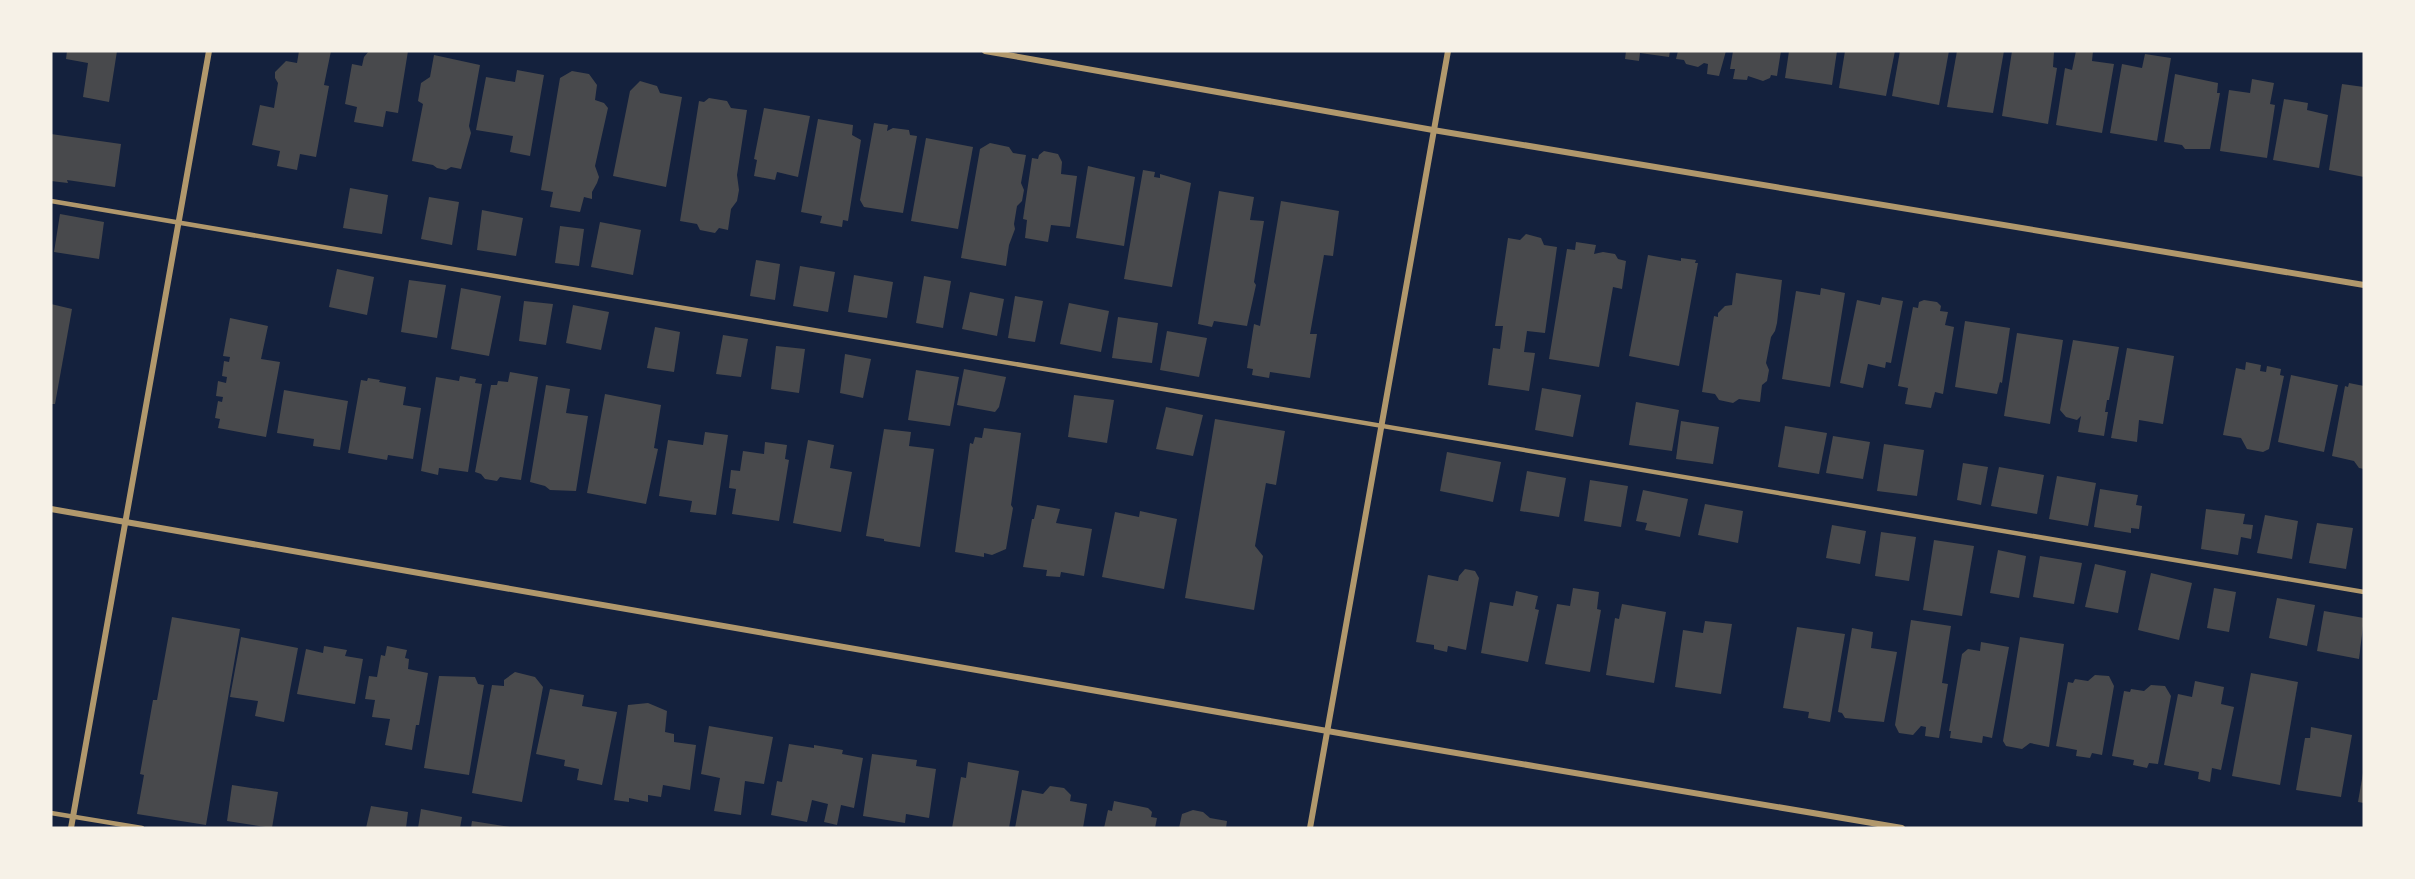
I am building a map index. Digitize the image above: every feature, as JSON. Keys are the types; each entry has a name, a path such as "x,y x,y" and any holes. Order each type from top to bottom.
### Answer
{"street":[{"path":"71,828 209,51"},
{"path":"985,51 1434,130 2364,285"},
{"path":"1310,828 1448,51"},
{"path":"51,509 1327,731 1902,828"}],"lane":[{"path":"51,201 2364,592"},
{"path":"51,813 142,828"}],"building":[{"path":"67,51 117,51 109,102 83,97 88,63 66,59"},
{"path":"299,51 331,51 324,85 329,86 316,157 300,154 297,170 277,166 280,151 252,145 260,105 274,108 278,83 275,72 286,61 297,63"},
{"path":"369,51 408,51 398,113 386,111 383,127 354,122 357,107 345,104 352,64 362,66 364,57"},
{"path":"1626,51 1670,51 1669,57 1640,53 1639,61 1625,59"},
{"path":"1678,51 1726,51 1719,76 1707,74 1708,64 1704,63 1698,67 1676,59"},
{"path":"1733,51 1781,51 1777,76 1771,75 1763,81 1748,76 1747,80 1733,79 1735,69 1730,69"},
{"path":"1789,51 1837,51 1832,85 1785,78"},
{"path":"1845,51 1895,51 1886,96 1839,88"},
{"path":"1900,51 1949,51 1939,105 1892,96"},
{"path":"1957,51 2004,51 1993,113 1947,107"},
{"path":"2012,51 2054,52 2053,67 2057,68 2048,124 2002,116"},
{"path":"2076,51 2093,51 2092,61 2114,64 2102,133 2056,125 2065,68 2072,70"},
{"path":"2145,54 2171,58 2157,141 2110,133 2122,64 2142,68"},
{"path":"434,55 480,65 469,126 471,133 461,169 451,167 446,170 412,161 423,104 418,101 421,83 430,77"},
{"path":"517,70 544,75 530,156 510,152 513,136 476,130 486,77 515,82"},
{"path":"572,71 589,74 597,85 595,100 604,103 608,108 595,166 599,177 592,192 592,199 584,197 580,212 550,207 553,192 541,190 560,78"},
{"path":"2175,74 2218,83 2217,93 2220,93 2210,149 2185,149 2182,145 2164,142"},
{"path":"2252,79 2274,83 2270,104 2275,105 2267,158 2220,151 2229,90 2250,93"},
{"path":"640,81 657,86 660,93 682,97 666,187 613,176 630,91"},
{"path":"2342,84 2364,87 2364,177 2329,170"},
{"path":"709,98 727,101 731,108 747,110 737,175 739,190 737,201 731,209 728,230 719,228 715,233 700,230 697,224 680,221 699,101 704,102"},
{"path":"2284,99 2308,103 2307,110 2328,115 2319,168 2273,160"},
{"path":"764,108 810,116 798,177 777,172 775,180 754,176 757,160 754,159"},
{"path":"818,119 853,125 852,135 861,140 848,221 843,220 842,227 820,223 822,216 801,212"},
{"path":"874,123 888,125 887,131 893,128 909,130 910,135 917,136 903,213 864,207 860,200"},
{"path":"51,134 121,144 115,187 67,180 68,183 51,181"},
{"path":"926,138 973,147 958,229 911,221"},
{"path":"990,143 1009,147 1013,153 1026,155 1021,183 1024,190 1022,201 1017,206 1015,229 1009,245 1006,266 961,258 980,149"},
{"path":"1044,151 1058,154 1062,162 1061,174 1077,176 1070,227 1051,225 1048,242 1025,238 1027,220 1023,219 1032,158 1038,159"},
{"path":"1088,166 1135,177 1124,246 1076,238"},
{"path":"1143,170 1155,172 1154,177 1160,178 1160,174 1191,183 1172,287 1124,279"},
{"path":"350,188 388,195 382,234 343,228"},
{"path":"1219,191 1254,197 1250,220 1264,221 1254,282 1256,285 1247,326 1214,321 1212,327 1198,324"},
{"path":"429,197 459,202 452,245 421,239"},
{"path":"1281,201 1339,211 1333,256 1324,255 1310,334 1317,334 1310,378 1270,372 1269,378 1252,375 1253,369 1247,368 1254,324 1260,326"},
{"path":"482,210 523,218 516,256 477,250"},
{"path":"60,214 104,222 99,259 54,252"},
{"path":"600,222 641,230 633,275 591,267"},
{"path":"560,226 584,229 579,266 555,263"},
{"path":"1526,234 1541,238 1544,245 1557,247 1545,333 1527,331 1524,352 1535,353 1529,391 1488,385 1493,348 1500,349 1503,326 1495,326 1508,238 1520,240"},
{"path":"1576,242 1596,245 1594,254 1603,252 1615,254 1618,259 1626,261 1622,289 1613,287 1599,367 1549,359 1567,249 1575,250"},
{"path":"1648,255 1681,261 1681,258 1696,260 1695,263 1698,263 1679,366 1629,356"},
{"path":"756,260 780,264 775,300 750,296"},
{"path":"800,266 835,272 828,312 793,306"},
{"path":"337,269 374,277 367,315 329,307"},
{"path":"1736,273 1782,280 1777,323 1771,337 1766,363 1769,370 1767,381 1762,385 1760,402 1739,399 1733,403 1719,400 1715,394 1702,392 1714,316 1718,317 1718,313 1725,306 1732,305"},
{"path":"854,275 893,282 887,318 848,312"},
{"path":"924,276 951,281 943,328 916,323"},
{"path":"409,280 446,285 437,338 401,332"},
{"path":"461,288 501,296 489,356 451,349"},
{"path":"1821,288 1845,293 1830,387 1782,379 1796,291 1820,295"},
{"path":"970,292 1004,299 997,336 962,329"},
{"path":"1015,296 1043,301 1035,342 1008,338"},
{"path":"1882,297 1903,301 1891,363 1886,362 1885,368 1868,364 1863,388 1840,383 1857,300 1880,305"},
{"path":"1924,300 1937,302 1941,306 1940,311 1948,312 1945,325 1954,327 1943,394 1935,392 1931,408 1905,404 1908,388 1898,386 1913,307 1918,308 1919,302"},
{"path":"524,301 553,304 546,345 519,341"},
{"path":"1069,303 1109,311 1101,352 1060,344"},
{"path":"51,304 72,309 55,404 51,404"},
{"path":"573,305 609,312 601,350 566,343"},
{"path":"1118,317 1158,323 1152,363 1112,358"},
{"path":"230,318 268,326 261,359 280,362 266,437 218,428 220,419 215,418 218,401 222,402 223,397 216,396 218,381 226,383 227,377 222,376 224,361 229,362 230,357 223,356"},
{"path":"1965,321 2010,328 2002,383 2000,382 1997,394 1955,387"},
{"path":"655,327 680,332 674,372 647,368"},
{"path":"1167,331 1207,338 1199,377 1160,370"},
{"path":"2017,333 2063,340 2050,424 2004,416"},
{"path":"723,335 748,339 741,377 716,374"},
{"path":"2073,340 2119,347 2109,400 2107,400 2105,412 2108,412 2104,436 2078,432 2081,416 2077,420 2066,417 2060,410"},
{"path":"776,346 805,349 799,393 771,389"},
{"path":"2127,348 2174,356 2163,424 2139,420 2137,442 2111,438"},
{"path":"845,354 871,359 863,398 840,393"},
{"path":"2246,362 2261,365 2260,371 2266,372 2267,366 2281,369 2280,375 2284,376 2269,449 2263,452 2247,449 2241,438 2223,435 2236,368 2245,370"},
{"path":"964,369 1006,377 999,407 995,412 957,405"},
{"path":"916,370 959,377 950,426 908,420"},
{"path":"510,372 538,377 521,480 500,477 497,481 485,479 481,474 475,472 491,385 497,385 498,381 508,382"},
{"path":"2291,375 2338,385 2324,452 2278,442"},
{"path":"460,376 476,379 475,383 482,384 468,472 439,468 438,475 421,471 436,377 459,381"},
{"path":"368,378 406,387 403,405 421,408 413,459 388,455 387,460 348,453 361,380 367,381"},
{"path":"2349,383 2364,386 2364,469 2359,468 2354,461 2332,456 2345,386 2348,387"},
{"path":"546,385 570,389 566,413 588,416 576,491 550,490 545,486 530,482"},
{"path":"1542,388 1581,395 1573,437 1535,430"},
{"path":"284,390 348,401 340,450 313,446 314,439 277,433"},
{"path":"605,394 661,405 654,448 658,449 646,504 587,493"},
{"path":"1074,395 1114,400 1107,443 1068,437"},
{"path":"1636,402 1679,410 1672,451 1629,445"},
{"path":"1166,407 1203,415 1193,456 1156,449"},
{"path":"1215,419 1285,431 1276,485 1266,483 1255,546 1263,556 1254,610 1185,598"},
{"path":"1681,421 1719,427 1713,464 1676,459"},
{"path":"1785,426 1827,433 1819,474 1778,467"},
{"path":"984,428 1021,433 1006,549 992,555 984,553 984,557 955,552 970,443 973,444 975,437 982,438"},
{"path":"884,429 911,432 909,446 934,449 920,547 866,536"},
{"path":"705,432 728,435 716,515 690,512 692,501 659,496 668,440 703,445"},
{"path":"1833,436 1870,442 1863,479 1826,473"},
{"path":"808,440 834,445 830,468 852,472 841,532 793,523"},
{"path":"765,442 787,445 785,459 789,460 779,521 732,514 736,489 729,488 731,470 740,471 743,451 764,454"},
{"path":"1884,444 1924,450 1917,496 1877,491"},
{"path":"1447,452 1501,462 1493,502 1440,491"},
{"path":"1963,463 1988,467 1981,505 1957,500"},
{"path":"1999,467 2044,475 2037,514 1991,506"},
{"path":"1527,471 1566,478 1559,517 1520,511"},
{"path":"2057,476 2096,483 2088,526 2049,519"},
{"path":"1590,480 1628,486 1621,527 1584,521"},
{"path":"2100,489 2138,495 2136,505 2142,506 2139,529 2131,528 2131,533 2094,527"},
{"path":"1643,490 1688,499 1680,537 1645,530 1647,523 1636,521"},
{"path":"1705,504 1743,511 1738,543 1698,535"},
{"path":"1037,505 1060,509 1056,523 1092,529 1084,576 1061,572 1060,577 1046,576 1047,570 1023,567"},
{"path":"2206,509 2245,514 2243,524 2253,525 2251,539 2241,537 2238,555 2201,549"},
{"path":"1140,511 1177,519 1164,589 1102,577 1115,512 1139,517"},
{"path":"2265,515 2298,521 2292,559 2257,553"},
{"path":"2317,523 2353,528 2346,569 2309,563"},
{"path":"1832,525 1866,531 1860,564 1826,558"},
{"path":"1881,532 1916,537 1909,581 1875,576"},
{"path":"1934,540 1974,546 1962,616 1923,610"},
{"path":"1998,550 2026,556 2019,598 1990,593"},
{"path":"2040,556 2082,563 2074,604 2033,597"},
{"path":"2095,564 2126,571 2118,613 2085,607"},
{"path":"1465,569 1475,571 1479,578 1466,650 1448,646 1447,652 1434,649 1434,645 1416,642 1428,575 1458,581"},
{"path":"2151,573 2192,583 2179,640 2138,630"},
{"path":"1573,588 1599,592 1597,609 1601,610 1590,672 1545,664 1557,604 1570,606"},
{"path":"2214,588 2236,592 2229,632 2207,628"},
{"path":"1516,591 1538,596 1535,609 1539,610 1528,662 1481,653 1490,602 1513,606"},
{"path":"2277,598 2315,605 2307,646 2269,638"},
{"path":"1622,604 1666,612 1654,683 1606,675 1615,618 1619,619"},
{"path":"2324,611 2364,618 2359,659 2317,651"},
{"path":"172,617 240,629 206,825 137,814 144,775 140,774 153,700 157,700"},
{"path":"1911,620 1951,626 1942,683 1948,684 1939,738 1925,736 1926,727 1921,726 1913,735 1899,733 1895,725"},
{"path":"1705,621 1732,624 1721,694 1675,687 1683,630 1703,633"},
{"path":"1797,627 1845,634 1830,722 1808,718 1809,712 1783,708"},
{"path":"1852,628 1873,632 1871,648 1897,652 1884,722 1845,718 1842,713 1838,712"},
{"path":"241,637 298,648 284,722 255,716 258,701 230,697"},
{"path":"2020,637 2064,644 2049,747 2030,743 2022,749 2006,746 2003,741"},
{"path":"1981,642 2009,647 1992,738 1983,736 1982,743 1950,738 1951,731 1949,731 1962,654 1968,649 1980,651"},
{"path":"324,646 347,650 345,656 363,659 355,704 297,694 306,649 323,653"},
{"path":"387,646 407,650 405,658 409,659 408,669 428,673 412,750 385,745 390,719 372,717 375,700 365,699 369,676 377,677 381,655 385,656"},
{"path":"515,672 535,677 543,687 522,802 472,793 492,685 504,686 504,680"},
{"path":"2251,673 2298,682 2280,785 2232,776"},
{"path":"2095,675 2109,676 2114,686 2102,755 2092,753 2090,758 2076,756 2077,750 2056,746 2068,682 2073,683 2075,679 2088,681"},
{"path":"439,676 475,677 478,684 484,685 469,775 424,768"},
{"path":"2195,681 2224,687 2221,704 2234,707 2221,770 2212,768 2210,782 2198,779 2199,772 2164,765 2178,694 2192,697"},
{"path":"2151,685 2165,686 2171,696 2158,764 2149,763 2147,768 2133,765 2134,760 2112,756 2124,691 2130,692 2131,689 2144,691"},
{"path":"550,689 584,695 582,706 617,712 602,785 577,780 579,769 564,766 565,760 536,754"},
{"path":"648,703 667,711 665,732 674,734 674,742 696,745 690,790 663,785 661,797 648,795 648,802 629,798 629,802 614,800 628,705"},
{"path":"709,726 773,737 764,784 745,781 741,815 714,811 720,778 701,774"},
{"path":"2311,727 2352,735 2341,797 2296,790 2305,738 2310,738"},
{"path":"789,744 843,750 842,754 863,758 854,808 841,805 837,825 824,822 828,804 812,800 807,822 771,815 777,781 782,782"},
{"path":"872,754 917,760 916,766 936,769 929,818 906,814 905,823 863,816"},
{"path":"968,762 1019,771 1009,828 952,828 961,777 966,778"},
{"path":"2364,773 2364,803 2358,802"},
{"path":"232,785 278,792 272,828 227,821"},
{"path":"1050,786 1064,788 1071,795 1070,801 1087,804 1083,828 1015,828 1022,790 1043,794"},
{"path":"1114,801 1148,808 1152,812 1151,817 1157,818 1155,828 1104,828 1108,810 1112,811"},
{"path":"371,806 408,812 406,828 366,828"},
{"path":"421,809 462,817 460,828 418,828"},
{"path":"1193,810 1203,812 1210,818 1227,821 1226,828 1179,828 1182,814"},
{"path":"472,821 510,827 510,828 471,828"}]}
